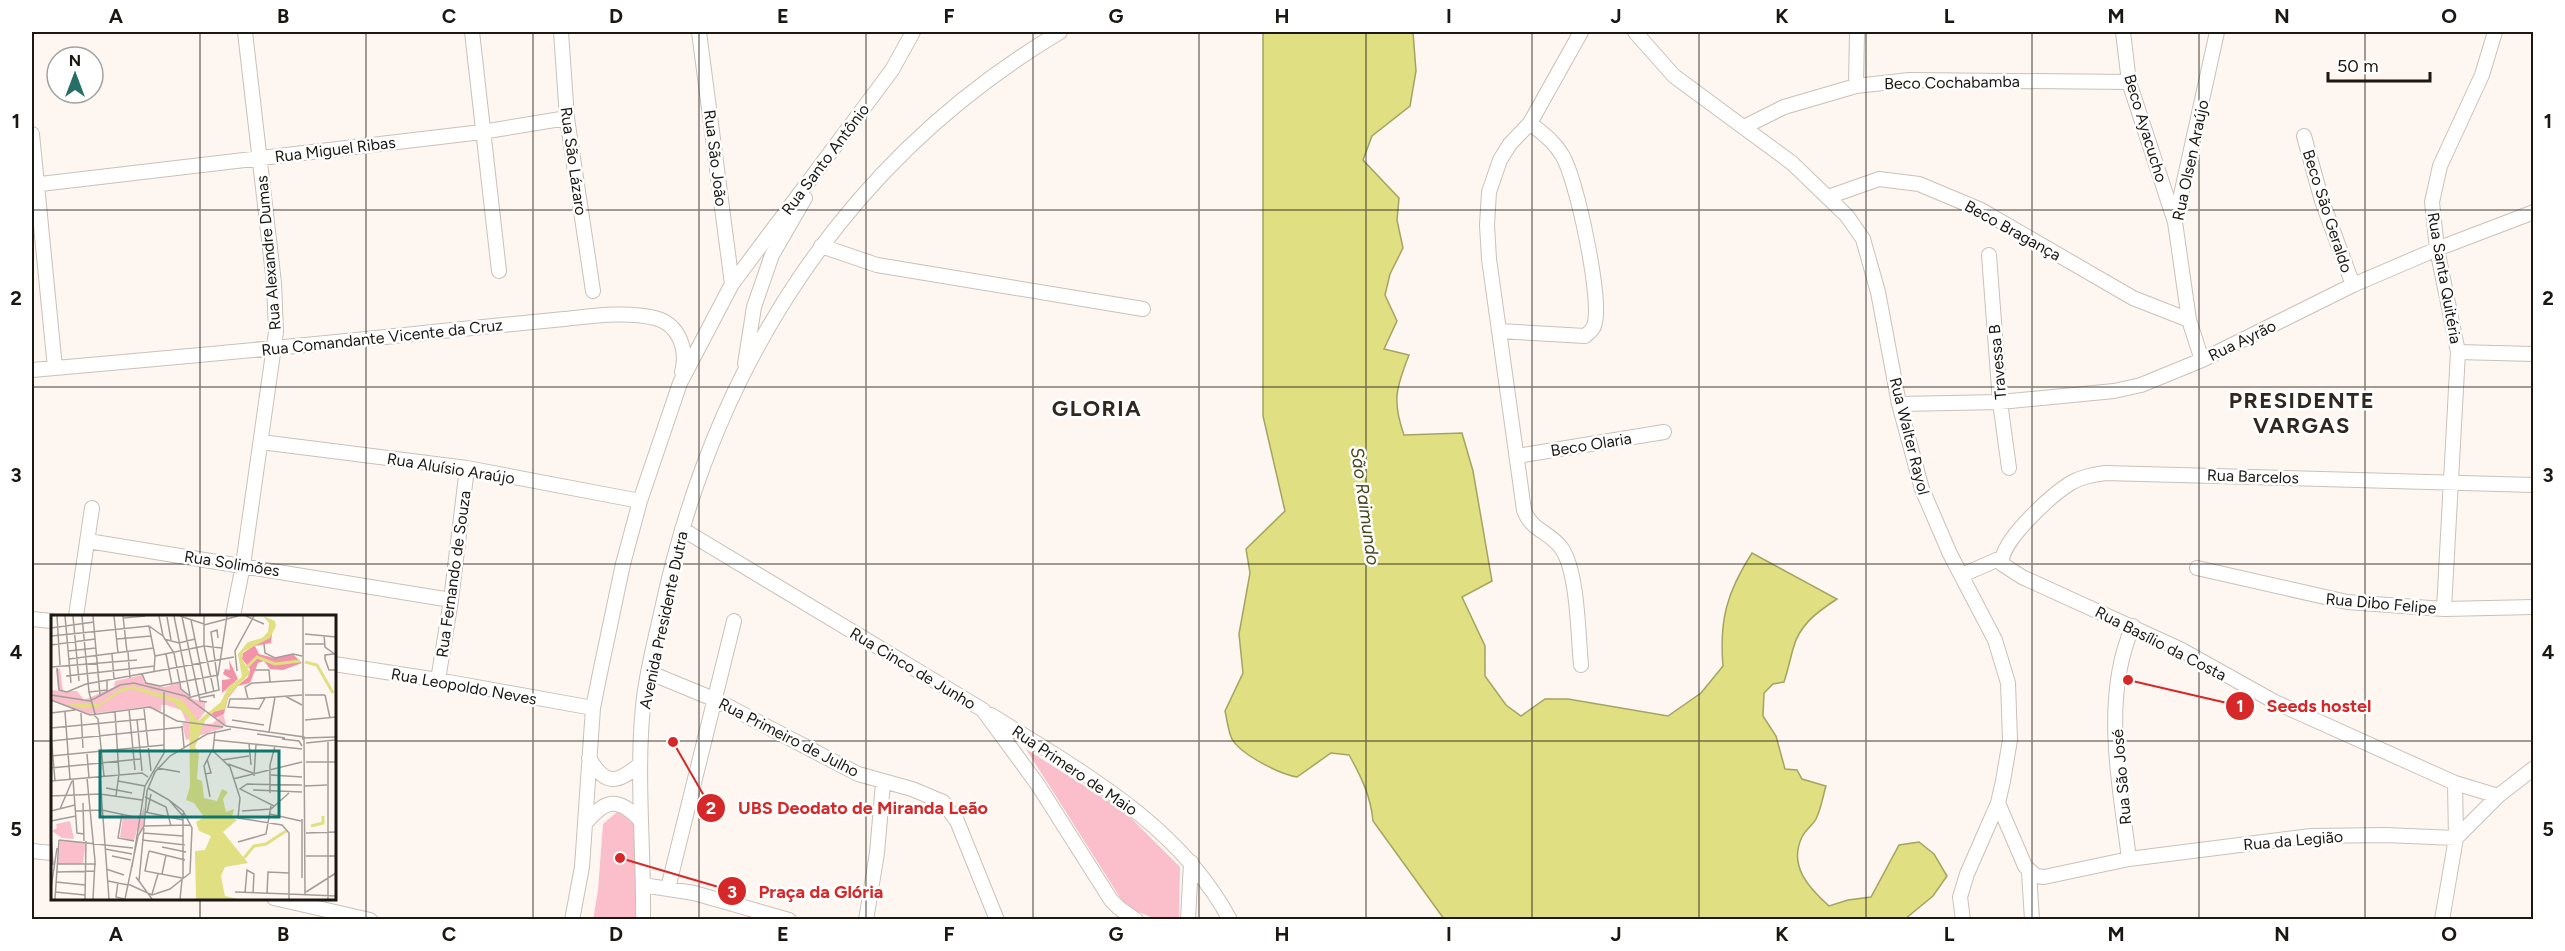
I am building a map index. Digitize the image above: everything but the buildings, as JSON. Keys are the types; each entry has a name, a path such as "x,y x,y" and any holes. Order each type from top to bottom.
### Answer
{"street":[{"name":"Rua Alexandre Dumas","path":"233,615 243,565 276,332 274,283 245,32"},
{"path":"472,32 499,271"},
{"name":"Rua São Lázaro","path":"561,32 567,118 593,291"},
{"name":"Rua São João","path":"699,32 732,284"},
{"name":"Rua Santo Antônio","path":"732,284 892,70 913,32"},
{"name":"Avenida Presidente Dutra","path":"643,920 640,764 643,706 648,672 682,529 713,437 782,302 821,246 873,183 939,118 1000,70 1060,32"},
{"path":"1581,32 1530,123 1510,144 1500,160 1489,192 1487,225 1489,259 1524,510 1528,521 1556,541 1568,561 1581,665"},
{"name":"Rua Walter Rayol","path":"1635,32 1674,76 1792,163 1847,216 1863,239 1878,292 1899,404 1922,489 1938,529 1995,640 2008,683 2010,740 1998,803 1967,874 1960,897 1963,920"},
{"path":"1856,86 1857,32"},
{"name":"Beco Ayacucho","path":"2123,32 2129,82 2175,222"},
{"name":"Rua Olsen Araújo","path":"2202,360 2189,320 2175,222 2217,32"},
{"name":"Rua Santa Quitéria","path":"2444,609 2458,351 2437,249 2432,202 2440,166 2482,75 2495,32"},
{"name":"Beco Cochabamba","path":"1744,127 1780,109 1856,86 1909,80 2129,82"},
{"name":"Rua Miguel Ribas","path":"34,185 482,132 567,118"},
{"path":"1499,331 1585,336 1592,330 1595,322 1596,310 1584,225 1571,172 1553,142 1530,123"},
{"path":"32,134 34,185 55,368"},
{"name":"Beco São Geraldo","path":"2304,136 2322,201 2353,285"},
{"path":"744,374 754,307 772,255 833,149"},
{"name":"Beco Bragança","path":"1828,198 1879,179 1918,184 1981,210 2133,298 2189,320"},
{"name":"Rua Ayrão","path":"1899,404 2000,402 2114,391 2160,379 2353,285 2437,249 2534,212"},
{"path":"821,246 877,265 1143,309"},
{"name":"Travessa B","path":"1989,255 2000,402 2009,468"},
{"path":"572,920 582,867 593,708 623,564 640,501 680,382 732,284"},
{"name":"Rua Comandante Vicente da Cruz","path":"32,370 274,349 503,324 634,315 656,318 670,326 680,338 685,362 680,382"},
{"path":"2458,351 2534,354"},
{"name":"Beco Olaria","path":"1517,456 1664,432"},
{"name":"Rua Aluísio Araújo","path":"261,442 467,468 640,501"},
{"name":"Rua Fernando de Souza","path":"438,680 451,600 467,468"},
{"name":"Rua Barcelos","path":"2002,554 2032,516 2068,485 2085,476 2104,473 2534,485"},
{"path":"76,615 92,508"},
{"name":"Rua Cinco de Junho","path":"682,529 983,710 1038,785 1097,881 1119,908 1136,920"},
{"name":"Rua Solimões","path":"88,541 451,600"},
{"path":"1962,575 2002,554"},
{"name":"Rua Basílio da Costa","path":"2002,554 2002,564 2022,577 2133,626 2275,702 2455,783 2498,795"},
{"name":"Rua Dibo Felipe","path":"2197,568 2347,602 2444,609 2534,607"},
{"path":"32,619 51,621"},
{"path":"669,888 734,621"},
{"name":"Rua São José","path":"2129,859 2116,739 2121,660 2133,626"},
{"name":"Rua Leopoldo Neves","path":"336,664 593,708"},
{"name":"Rua Primeiro de Julho","path":"648,672 716,700 835,764 883,783 932,795 950,809 978,868 997,920"},
{"name":"Rua Primero de Maio","path":"983,710 1133,808 1191,862 1217,896 1230,920"},
{"path":"589,758 598,774 606,779 628,774 640,764"},
{"path":"2456,838 2498,795 2534,768"},
{"path":"866,920 877,852 883,783"},
{"path":"2447,918 2456,838 2455,783"},
{"path":"585,824 595,812 609,803 624,805 641,821"},
{"path":"1998,803 2029,872 2032,920"},
{"name":"Rua da Legião","path":"2029,872 2036,876 2053,876 2129,859 2311,836 2385,835 2456,838"},
{"path":"32,850 51,853"},
{"path":"1188,920 1191,862"},
{"path":"643,885 669,888 789,920"},
{"path":"278,900 306,913 370,920"}],"shaded area":[{"path":"1026,749 1123,810 1180,867 1179,919 1156,919 1126,907"},
{"path":"617,812 628,813 638,826 640,919 593,920 598,890 603,824"}],"water":[{"name":"São Raimundo","path":"1263,32 1413,32 1416,71 1410,106 1372,136 1363,160 1399,198 1397,220 1403,248 1390,274 1385,295 1397,321 1384,349 1409,355 1397,395 1398,413 1404,435 1462,433 1473,471 1492,581 1462,597 1485,646 1485,676 1506,705 1521,716 1545,699 1568,699 1668,716 1701,693 1723,666 1722,634 1727,607 1736,581 1752,553 1837,599 1804,626 1796,640 1784,682 1773,684 1764,693 1763,716 1776,736 1785,769 1797,770 1802,779 1826,786 1816,819 1802,837 1798,857 1799,867 1808,884 1829,906 1848,900 1871,897 1899,845 1919,842 1934,854 1947,876 1933,896 1905,919 1444,919 1373,821 1365,787 1349,755 1331,753 1297,777 1261,763 1232,739 1225,711 1243,673 1239,634 1250,573 1246,549 1285,511 1263,416"}],"place":[{"name":"Seeds hostel","path":"2128,680"},
{"name":"UBS Deodato de Miranda Leão","path":"673,742"},
{"name":"Praça da Glória","path":"620,858"}],"district":[{"name":"GLORIA","path":"1097,408"},
{"name":"PRESIDENTE VARGAS","path":"2302,413"}]}
